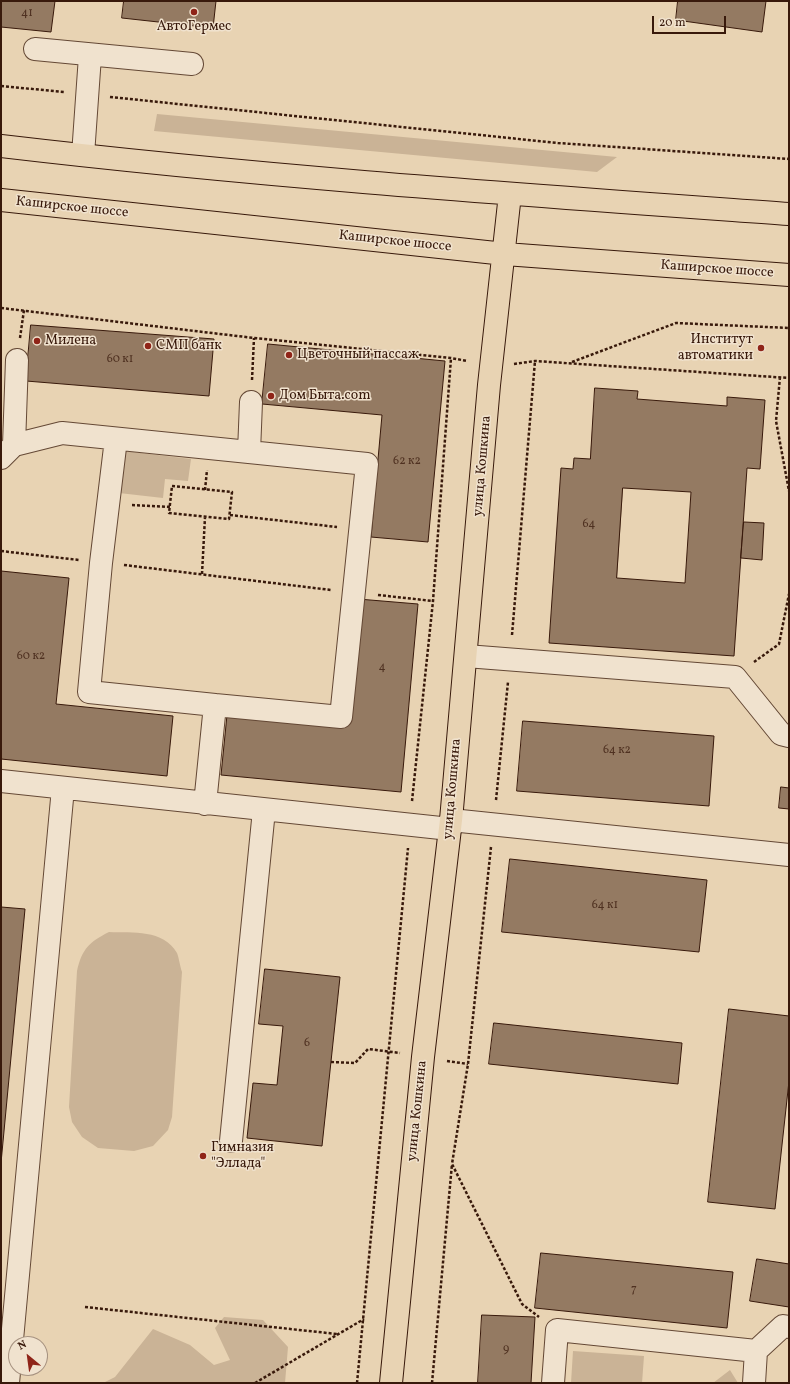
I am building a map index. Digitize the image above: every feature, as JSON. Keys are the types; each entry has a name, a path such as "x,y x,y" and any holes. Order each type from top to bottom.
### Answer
{"main road":[{"path":"1,146 83,155 510,194 789,214"},
{"name":"улица Кошкина","path":"391,1383 423,1057 450,824 492,363 505,254 510,194"},
{"name":"Каширское шоссе","path":"1,200 505,254 789,275"}],"lane":[{"path":"35,49 90,56 192,64"},
{"path":"83,155 90,56"},
{"path":"17,360 8,452 62,433 367,464 341,717 89,692 101,563 116,439"},
{"path":"249,452 251,402"},
{"path":"466,656 735,677 781,734 789,736"},
{"path":"205,804 215,704"},
{"path":"1,781 410,825 493,824 789,855"},
{"path":"8,1383 63,788"},
{"path":"230,1141 264,810"},
{"path":"754,1383 756,1351 783,1326 789,1327"},
{"path":"553,1383 557,1330 756,1351"}],"path":[{"path":"1,86 558,143 789,159"},
{"path":"1,308 254,338 451,358 469,362 510,365 535,361 789,378"},
{"path":"570,363 676,323 789,328"},
{"path":"251,402 254,338"},
{"path":"357,1383 433,600 451,358"},
{"path":"432,1383 452,1164 468,1064 510,659 535,361"},
{"path":"780,377 776,421 789,491"},
{"path":"172,486 232,492 229,519 169,513 170,507 172,486"},
{"path":"108,504 170,507"},
{"path":"230,514 360,530"},
{"path":"202,574 205,517"},
{"path":"1,551 433,600"},
{"path":"735,677 779,644 789,594"},
{"path":"331,1062 355,1063 368,1049"},
{"path":"452,1164 522,1304 557,1330"},
{"path":"85,1307 337,1334"},
{"path":"255,1383 364,1318"}],"shaded area":[{"path":"157,114 617,157 597,172 154,131"},
{"path":"124,451 191,459 188,481 165,479 163,498 119,493"},
{"path":"109,932 147,934 164,940 171,945 177,953 182,972 172,1117 168,1130 153,1146 134,1151 98,1148 82,1137 72,1122 69,1107 77,971 81,957 87,947 96,939"},
{"path":"224,1317 263,1320 288,1347 285,1383 103,1383 115,1377 153,1329 190,1345 214,1365 230,1360 215,1328"},
{"path":"573,1351 644,1356 642,1383 571,1383"},
{"path":"730,1370 738,1383 713,1383"}],"building":[{"path":"1,1 55,1 51,32 1,27"},
{"path":"124,1 216,1 213,28 122,18"},
{"path":"678,1 766,1 762,32 676,20"},
{"path":"31,325 214,339 209,396 26,381"},
{"path":"268,344 445,361 428,542 371,537 382,415 262,404"},
{"path":"595,388 638,391 637,399 727,406 727,397 765,400 760,469 747,468 734,656 549,643 561,468 573,469 574,458 590,459","holes":["623,488 691,492 685,583 617,578"]},
{"path":"744,522 764,523 762,560 741,558"},
{"path":"1,571 69,578 56,704 173,716 167,776 1,759"},
{"path":"358,599 418,604 401,792 221,775 227,715 346,726"},
{"path":"523,721 714,736 709,806 517,791"},
{"path":"781,787 789,788 789,809 779,808"},
{"path":"510,859 707,880 699,952 502,932"},
{"path":"1,907 25,909 1,1163"},
{"path":"265,969 340,977 322,1146 247,1138 253,1083 277,1085 283,1026 259,1024"},
{"path":"729,1009 789,1016 789,1081 775,1209 708,1202"},
{"path":"494,1023 682,1043 678,1084 489,1064"},
{"path":"541,1253 733,1272 727,1328 535,1308"},
{"path":"757,1259 789,1264 789,1307 750,1301"},
{"path":"482,1315 535,1317 531,1383 478,1383"}],"place":[{"name":"АвтоГермес","path":"194,12"},
{"name":"Милена","path":"37,341"},
{"name":"СМП банк","path":"148,346"},
{"name":"Институт автоматики","path":"761,348"},
{"name":"Цветочный пассаж","path":"289,355"},
{"name":"Дом Быта.com","path":"271,396"},
{"name":"Гимназия \"Эллада\"","path":"203,1156"}]}
